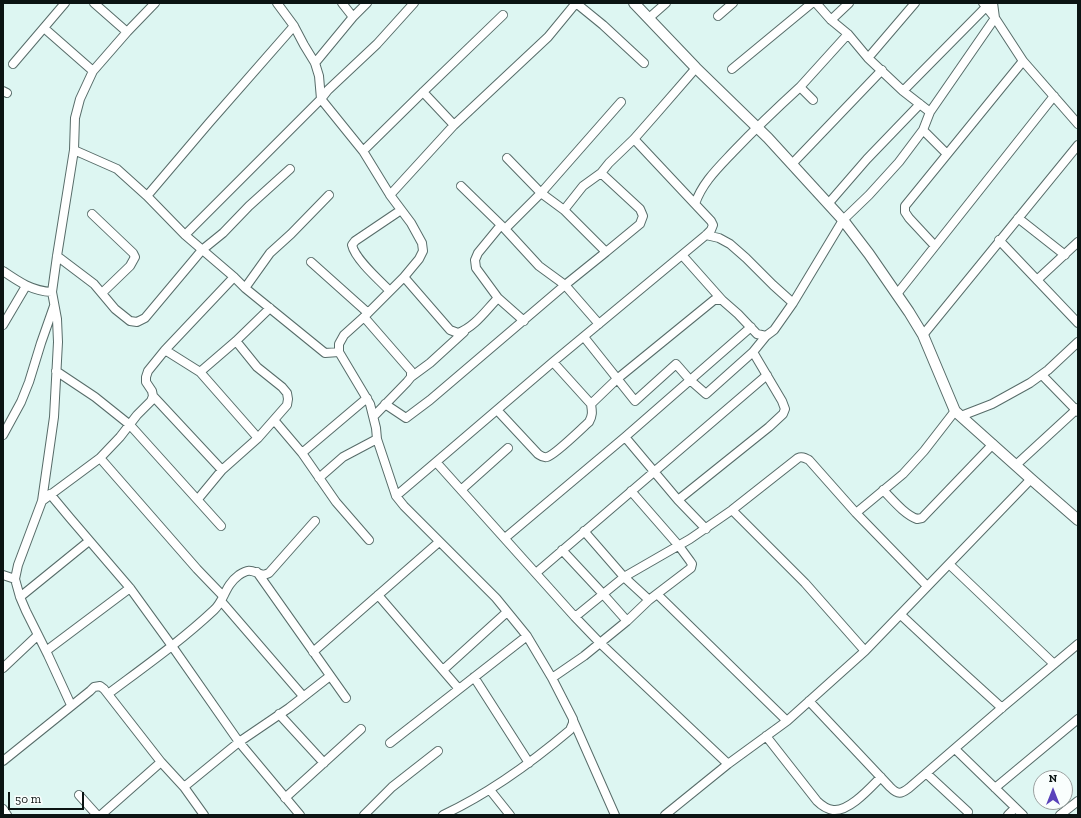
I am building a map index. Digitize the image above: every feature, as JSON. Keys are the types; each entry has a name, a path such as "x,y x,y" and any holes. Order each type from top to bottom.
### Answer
{"street":[{"path":"13,64 64,3"},
{"path":"94,3 127,32"},
{"path":"71,705 20,597 15,579 18,564 42,501 54,417 58,342 57,319 52,292 74,150 75,118 80,99 93,71 155,3"},
{"path":"277,3 294,26 315,63 319,76 321,99 363,151 390,195 411,223 422,243 423,251 419,259 404,277 344,335 339,344 339,352 370,404 374,416 377,439 396,496 404,506 490,593 527,636 552,678 573,719 615,815"},
{"path":"342,3 353,17"},
{"path":"315,63 353,17 367,3"},
{"path":"185,235 321,99 328,90 377,44 414,3"},
{"path":"390,195 454,125 548,37 576,3 603,25 644,63"},
{"path":"634,3 696,68 757,127 843,220 897,294 923,335 958,413 1078,520"},
{"path":"649,18 666,3"},
{"path":"718,16 733,3"},
{"path":"732,69 812,3"},
{"path":"816,3 831,20 848,34 868,58 903,91 930,112"},
{"path":"831,20 849,3"},
{"path":"868,58 916,3"},
{"path":"903,91 987,4 1023,61 1078,124"},
{"path":"363,151 422,92 503,15"},
{"path":"584,337 635,401 676,364 690,380 706,394 753,352 766,336 774,330 793,303 843,220 869,195 899,162 923,130 930,112 995,18"},
{"path":"147,196 294,26"},
{"path":"44,28 93,71"},
{"path":"695,204 711,176 757,127 800,87 848,34"},
{"path":"935,246 909,218 905,212 905,206 1023,61"},
{"path":"564,210 583,186 601,173 656,114 696,68"},
{"path":"792,164 882,70"},
{"path":"800,87 813,100"},
{"path":"422,92 454,125"},
{"path":"897,294 1054,96"},
{"path":"524,321 498,298 476,268 475,260 478,253 503,227 541,192 621,102"},
{"path":"828,204 867,159 920,104"},
{"path":"923,130 947,154"},
{"path":"396,496 711,230 713,225 711,221 634,138"},
{"path":"923,335 1078,145"},
{"path":"74,150 117,169 147,196 185,235 245,288 325,353 339,352"},
{"path":"507,158 541,192 564,210 606,252"},
{"path":"57,256 94,284 115,308 130,321 137,322 145,318 202,250 223,233 249,206 290,169"},
{"path":"385,404 406,418 430,400 565,285 640,224 643,216 640,209 601,173"},
{"path":"461,186 503,227 539,266 565,285 599,324"},
{"path":"245,288 270,253 330,195"},
{"path":"390,291 358,258 352,245 355,241 401,210"},
{"path":"92,214 134,253 135,257 130,266 102,293"},
{"path":"1018,218 1065,255"},
{"path":"706,235 720,238 730,244 793,303"},
{"path":"999,240 1078,323"},
{"path":"1037,280 1078,242"},
{"path":"682,255 722,300 757,334 766,336"},
{"path":"311,262 366,315 411,371 411,377"},
{"path":"3,271 26,286 42,292 52,292"},
{"path":"404,277 450,330 458,333 465,330"},
{"path":"222,470 153,396 152,391 146,382 146,377 148,371 164,350 234,278"},
{"path":"3,326 26,286"},
{"path":"374,416 411,377 430,363 465,330 474,324 498,298"},
{"path":"591,404 617,379 707,305 714,300 722,300"},
{"path":"3,435 21,402 29,382 54,305"},
{"path":"200,372 236,341 270,308"},
{"path":"505,538 625,437 751,327"},
{"path":"198,499 222,470 258,438 287,405 287,394 282,387 257,367 236,341"},
{"path":"856,513 903,474 958,413 992,404 1030,383 1048,370 1078,342"},
{"path":"164,350 200,372 258,438"},
{"path":"678,500 770,427 783,414 785,409 782,401 753,352"},
{"path":"497,410 542,457 545,458 555,452 589,422 592,417 592,411 591,404 553,362"},
{"path":"56,371 95,397 130,424 221,526"},
{"path":"536,573 767,375"},
{"path":"1016,465 1077,410 1042,375"},
{"path":"42,501 100,458 151,401 153,396"},
{"path":"302,453 367,398"},
{"path":"274,420 302,453 336,502 369,540"},
{"path":"625,437 678,500 706,529"},
{"path":"318,478 343,457 377,439"},
{"path":"883,490 913,518 922,518 993,444"},
{"path":"461,490 508,448"},
{"path":"575,617 624,577 706,529 801,457 809,460 856,513 928,586"},
{"path":"100,458 197,569 303,696"},
{"path":"436,462 600,643 728,764"},
{"path":"665,815 728,764 787,721 865,651 1031,479"},
{"path":"552,678 584,656 627,621 649,600 691,568 692,564 690,561 631,491"},
{"path":"50,494 130,588 239,742 300,815"},
{"path":"732,510 805,583 865,651"},
{"path":"108,694 172,646 213,611 222,599 232,580 250,570 264,575 268,573 315,521"},
{"path":"584,531 624,577 649,600"},
{"path":"20,597 89,541"},
{"path":"313,652 439,542"},
{"path":"562,550 627,621"},
{"path":"949,564 1054,664"},
{"path":"257,572 346,698"},
{"path":"3,575 15,579"},
{"path":"46,651 130,588"},
{"path":"657,594 787,721"},
{"path":"378,595 459,689"},
{"path":"443,670 507,612"},
{"path":"901,615 1002,708"},
{"path":"3,668 38,635"},
{"path":"390,743 527,636"},
{"path":"809,702 894,791 899,793 909,788 927,774 1078,644"},
{"path":"184,787 239,742 330,676"},
{"path":"474,678 529,763"},
{"path":"3,761 94,687 102,687 161,762 184,787 204,815"},
{"path":"279,714 324,763"},
{"path":"443,815 461,812 529,763 570,730 573,719"},
{"path":"995,788 1078,719"},
{"path":"285,798 361,730"},
{"path":"766,736 817,801 824,807 833,810 846,807 858,799 881,777"},
{"path":"955,749 1023,815"},
{"path":"364,815 392,787 438,751"},
{"path":"101,815 161,762"},
{"path":"927,774 968,812"},
{"path":"490,790 510,815"},
{"path":"79,795 97,815"},
{"path":"1060,815 1078,800"},
{"path":"1008,815 1015,808"},
{"path":"3,809 7,815"}]}
